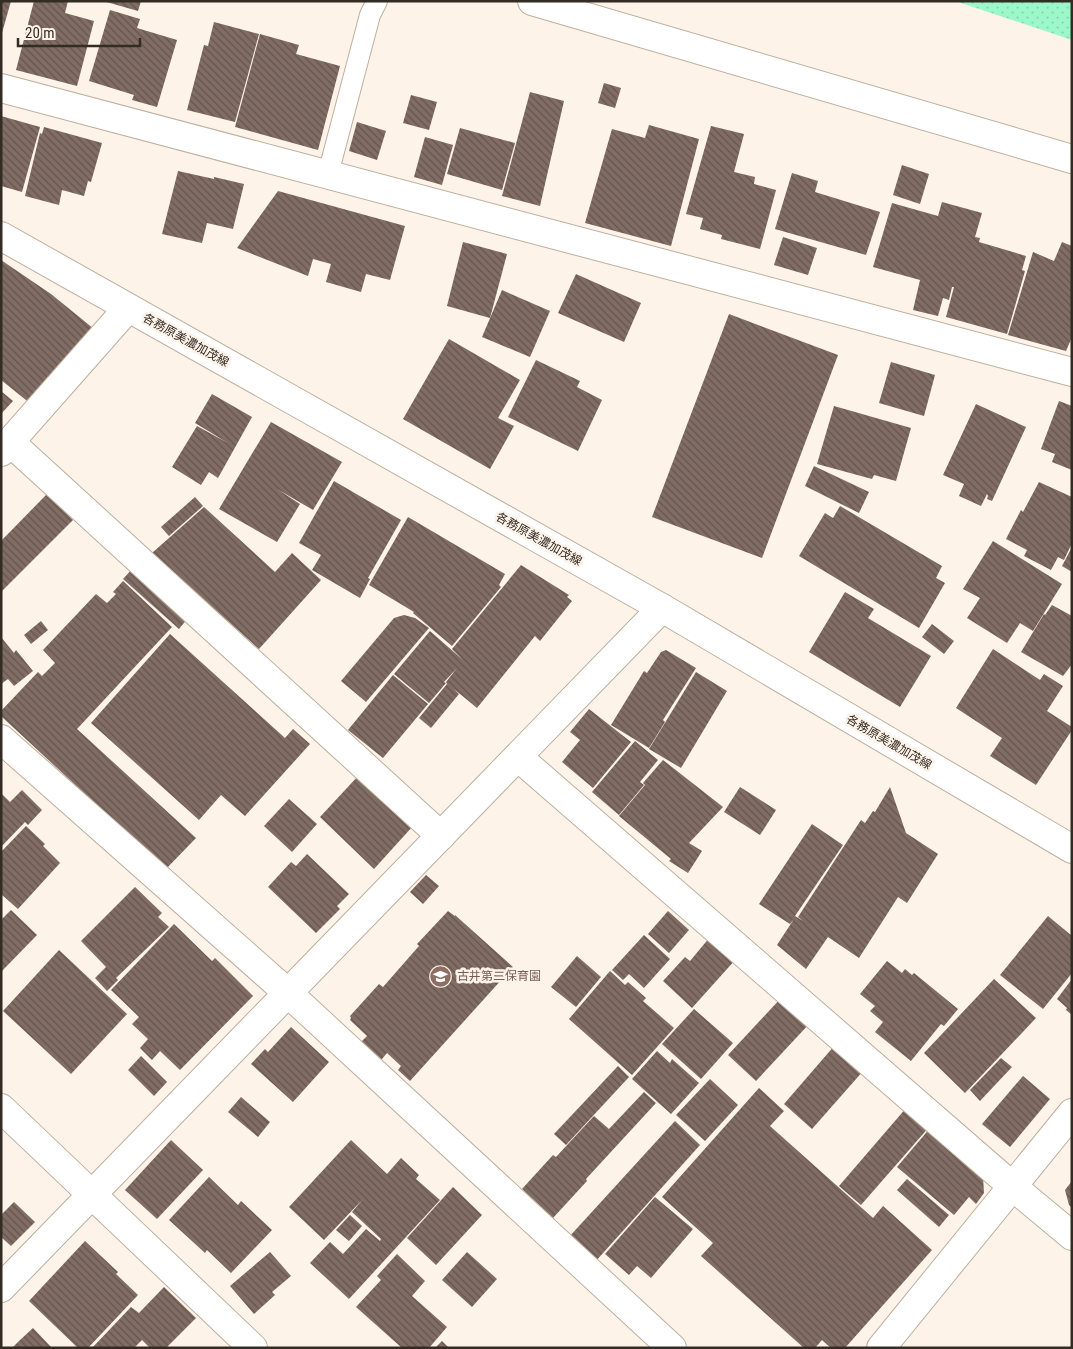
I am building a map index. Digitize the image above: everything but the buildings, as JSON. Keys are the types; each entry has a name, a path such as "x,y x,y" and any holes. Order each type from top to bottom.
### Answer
{"street":[{"path":"532,1 1072,159"},
{"path":"1,88 1072,372"},
{"name":"各務原美濃加茂線","path":"1,236 662,608 1072,849"},
{"path":"128,308 6,447 441,836"},
{"path":"1,1288 662,608"},
{"path":"1,739 288,994 672,1348"},
{"path":"518,756 1012,1186 1072,1236"},
{"path":"1,1108 91,1196 253,1348"},
{"path":"881,1348 1072,1113"}],"lane":[{"path":"328,174 370,15 377,1"}],"green space":[{"path":"955,1 1072,1 1072,40"}],"place":[{"name":"古井第二保育園","path":"441,976"}]}
